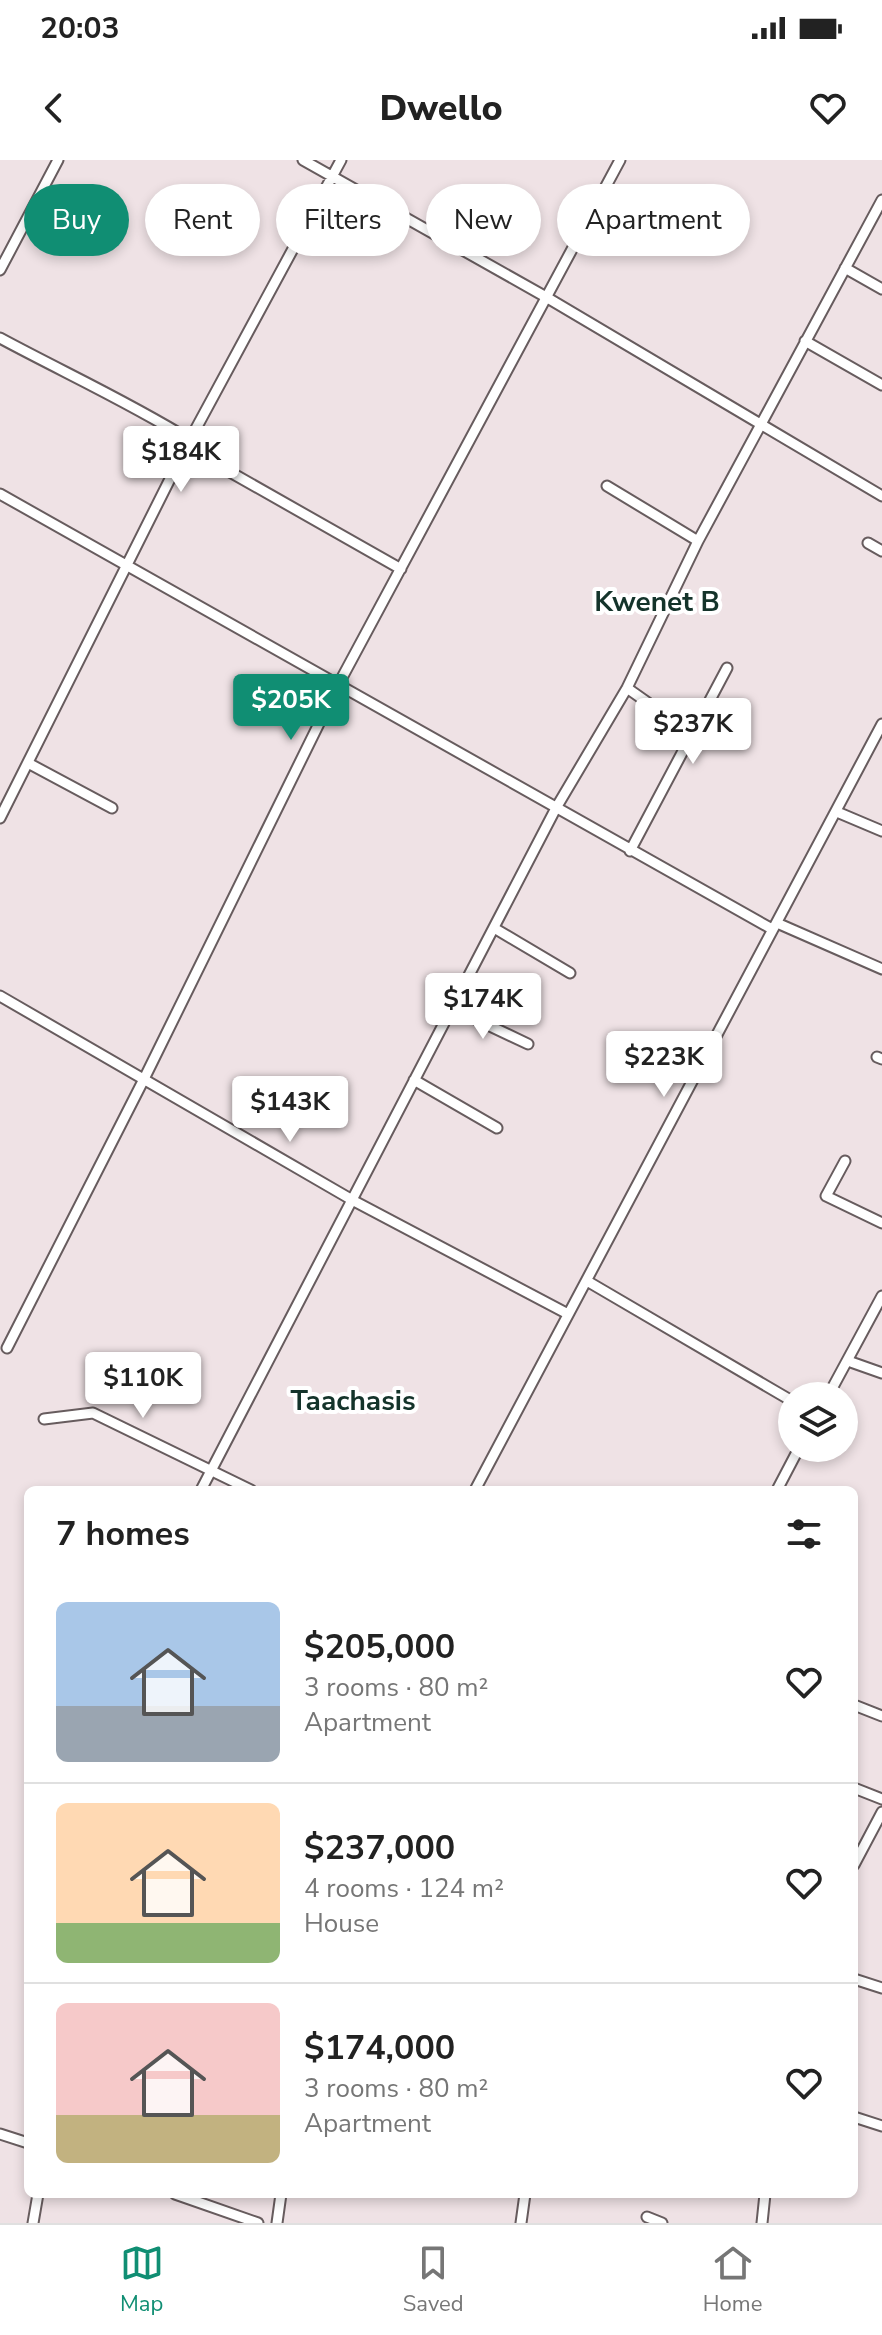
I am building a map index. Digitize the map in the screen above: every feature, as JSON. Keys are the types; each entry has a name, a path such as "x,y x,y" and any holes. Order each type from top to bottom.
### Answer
{"street":[{"path":"0,270 58,160"},
{"path":"303,160 546,297 882,496"},
{"path":"0,818 188,443 341,160"},
{"path":"7,1348 144,1079 337,687 620,160"},
{"path":"203,1486 556,808 627,688 698,541 882,200"},
{"path":"845,268 882,289"},
{"path":"0,338 81,382 136,406 188,443 401,569"},
{"path":"805,341 882,385"},
{"path":"607,486 698,541"},
{"path":"0,494 630,851 774,926 882,969"},
{"path":"868,543 882,551"},
{"path":"630,851 727,668"},
{"path":"627,688 692,734"},
{"path":"477,1486 882,724"},
{"path":"28,763 112,808"},
{"path":"837,812 882,831"},
{"path":"494,928 570,973"},
{"path":"0,996 354,1201 568,1314"},
{"path":"452,1008 528,1044"},
{"path":"414,1080 497,1128"},
{"path":"845,1161 826,1196 882,1223"},
{"path":"587,1281 778,1393"},
{"path":"836,1382 882,1296"},
{"path":"848,1361 882,1373"},
{"path":"44,1419 73,1418 93,1413 244,1486"},
{"path":"779,1486 792,1462"},
{"path":"858,1707 882,1716"},
{"path":"858,1790 882,1799"},
{"path":"858,1856 882,1812"},
{"path":"858,1980 882,1988"},
{"path":"858,2118 882,2126"},
{"path":"0,2134 24,2142"},
{"path":"33,2223 37,2198"},
{"path":"186,2198 258,2223"},
{"path":"277,2223 280,2198"},
{"path":"521,2223 524,2198"},
{"path":"762,2223 765,2198"},
{"path":"647,2217 662,2223"}],"district":[{"name":"Kwenet B","path":"657,601"},
{"name":"Taachasis","path":"353,1400"}]}
